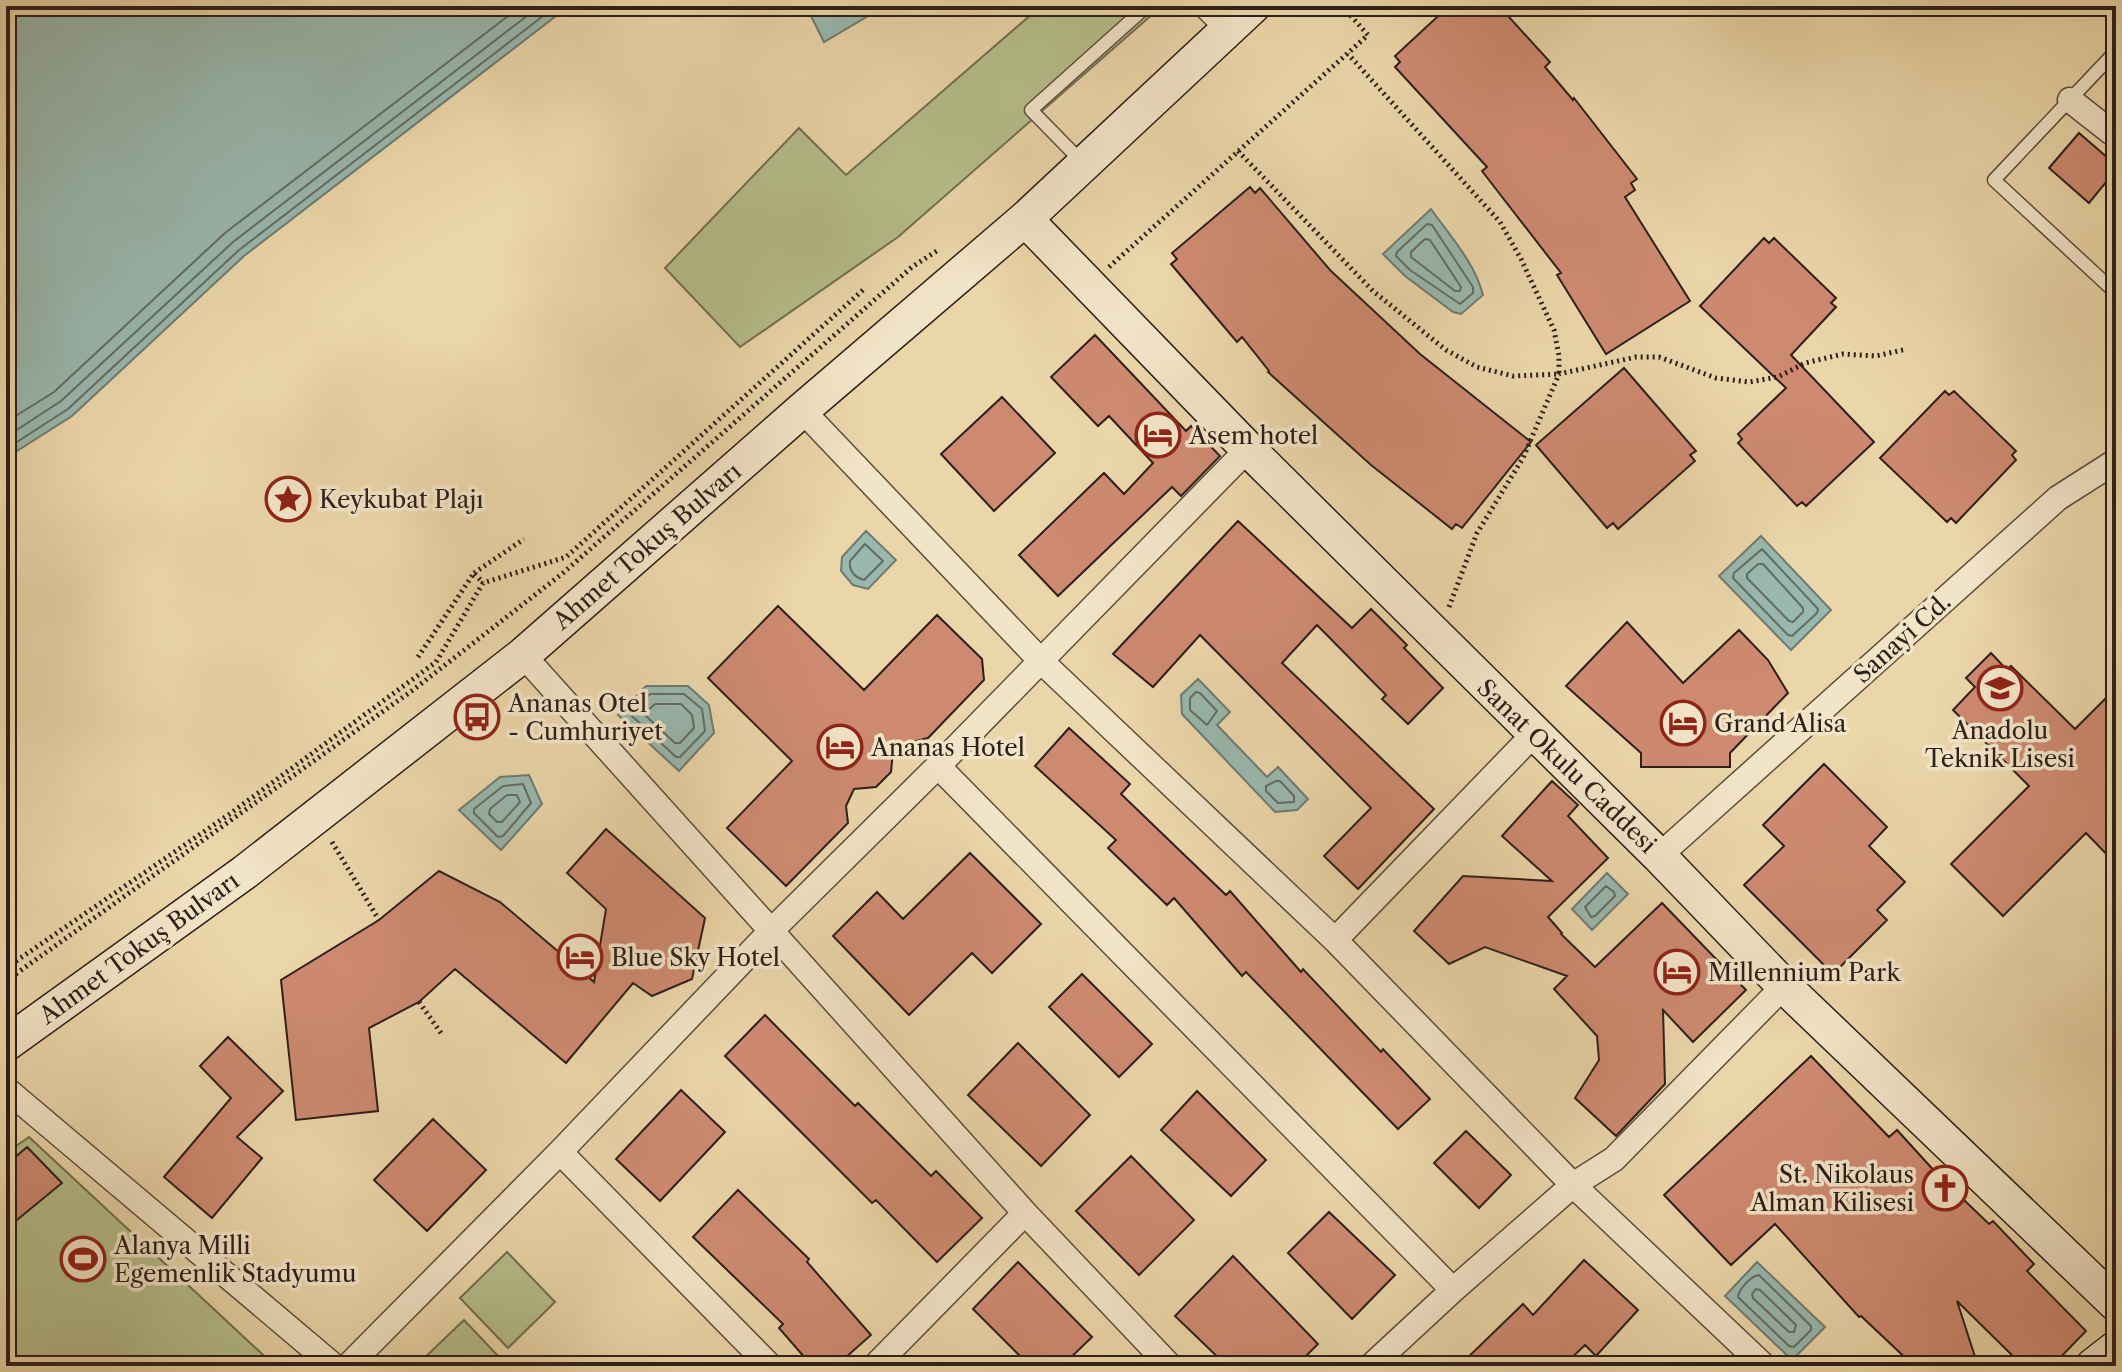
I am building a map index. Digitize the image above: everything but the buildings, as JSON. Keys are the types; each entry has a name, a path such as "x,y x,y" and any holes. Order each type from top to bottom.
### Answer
{"main road":[{"name":"Ahmet Tokuş Bulvarı","path":"6,1044 245,872 523,655 1025,219 1253,6"},
{"name":"Sanat Okulu Caddesi","path":"1025,219 1248,449 1659,856 1784,986 2116,1304"},
{"path":"2093,1366 2116,1348"}],"street":[{"path":"2070,100 2116,136"},
{"path":"802,410 1041,661 1335,940 1573,1185 1764,1366"},
{"path":"348,1366 560,1152 771,931 938,766 1248,449"},
{"name":"Sanayi Cd.","path":"1659,856 2058,498 2116,461"},
{"path":"523,655 1025,1213 1170,1366"},
{"path":"1335,940 1534,734"},
{"path":"938,766 1453,1290"},
{"path":"1371,1366 1573,1185 1614,1159 1784,986"},
{"path":"6,1089 334,1366"},
{"path":"560,1152 770,1366"},
{"path":"875,1366 1025,1213"}],"lane":[{"path":"1084,164 1031,110 1147,6"},
{"path":"1197,6 1225,33"},
{"path":"2116,51 1994,180 2116,293"}],"path":[{"path":"1102,273 1368,35 1342,6"},
{"path":"1348,54 1500,222 1554,330 1559,356 1559,374 1523,458 1477,533 1447,612 1431,632"},
{"path":"1238,151 1373,291 1446,350 1477,367 1513,376 1559,374 1636,357 1659,357 1716,378 1749,382 1778,377 1805,363 1843,354 1876,356 1907,349"},
{"path":"6,981 413,690 563,573 912,267 942,248"},
{"path":"6,968 231,813 436,662 483,583 566,557 864,289"},
{"path":"418,657 474,573 524,539"},
{"path":"474,573 483,583"},
{"path":"316,817 379,920"},
{"path":"419,1002 441,1033"}],"green space":[{"path":"1041,6 1162,6 898,237 740,347 665,268 799,128 846,175"},
{"name":"Alanya Milli Egemenlik Stadyumu","path":"29,1137 275,1366 6,1366 6,1153"},
{"path":"507,1252 555,1302 508,1348 460,1298"},
{"path":"464,1320 498,1356 487,1366 416,1366"}],"water":[{"path":"6,6 569,6 244,256 72,416 6,458"},
{"path":"806,6 885,6 824,42"},
{"path":"1431,209 1468,261 1483,295 1461,314 1453,312 1405,276 1383,254"},
{"path":"866,531 896,560 868,589 853,585 841,571 842,557"},
{"path":"1761,536 1831,610 1791,650 1719,576"},
{"path":"1198,679 1230,712 1217,725 1267,777 1278,767 1308,799 1297,810 1275,812 1182,714 1181,695"},
{"path":"646,686 688,686 709,705 714,733 679,771 618,715"},
{"path":"529,775 542,804 501,850 459,810 500,777"},
{"path":"1607,873 1628,894 1592,930 1572,909"},
{"path":"1757,1262 1825,1327 1792,1360 1725,1296"}],"place":[{"name":"Asem hotel","path":"1158,435"},
{"name":"Keykubat Plajı","path":"288,499"},
{"name":"Anadolu Teknik Lisesi","path":"2000,688"},
{"name":"Ananas Otel - Cumhuriyet","path":"477,717"},
{"name":"Grand Alisa","path":"1683,723"},
{"name":"Ananas Hotel","path":"840,747"},
{"name":"Blue Sky Hotel","path":"580,957"},
{"name":"Millennium Park","path":"1677,972"},
{"name":"St. Nikolaus Alman Kilisesi","path":"1945,1188"},
{"name":"Alanya Milli Egemenlik Stadyumu","path":"83,1259"}]}
